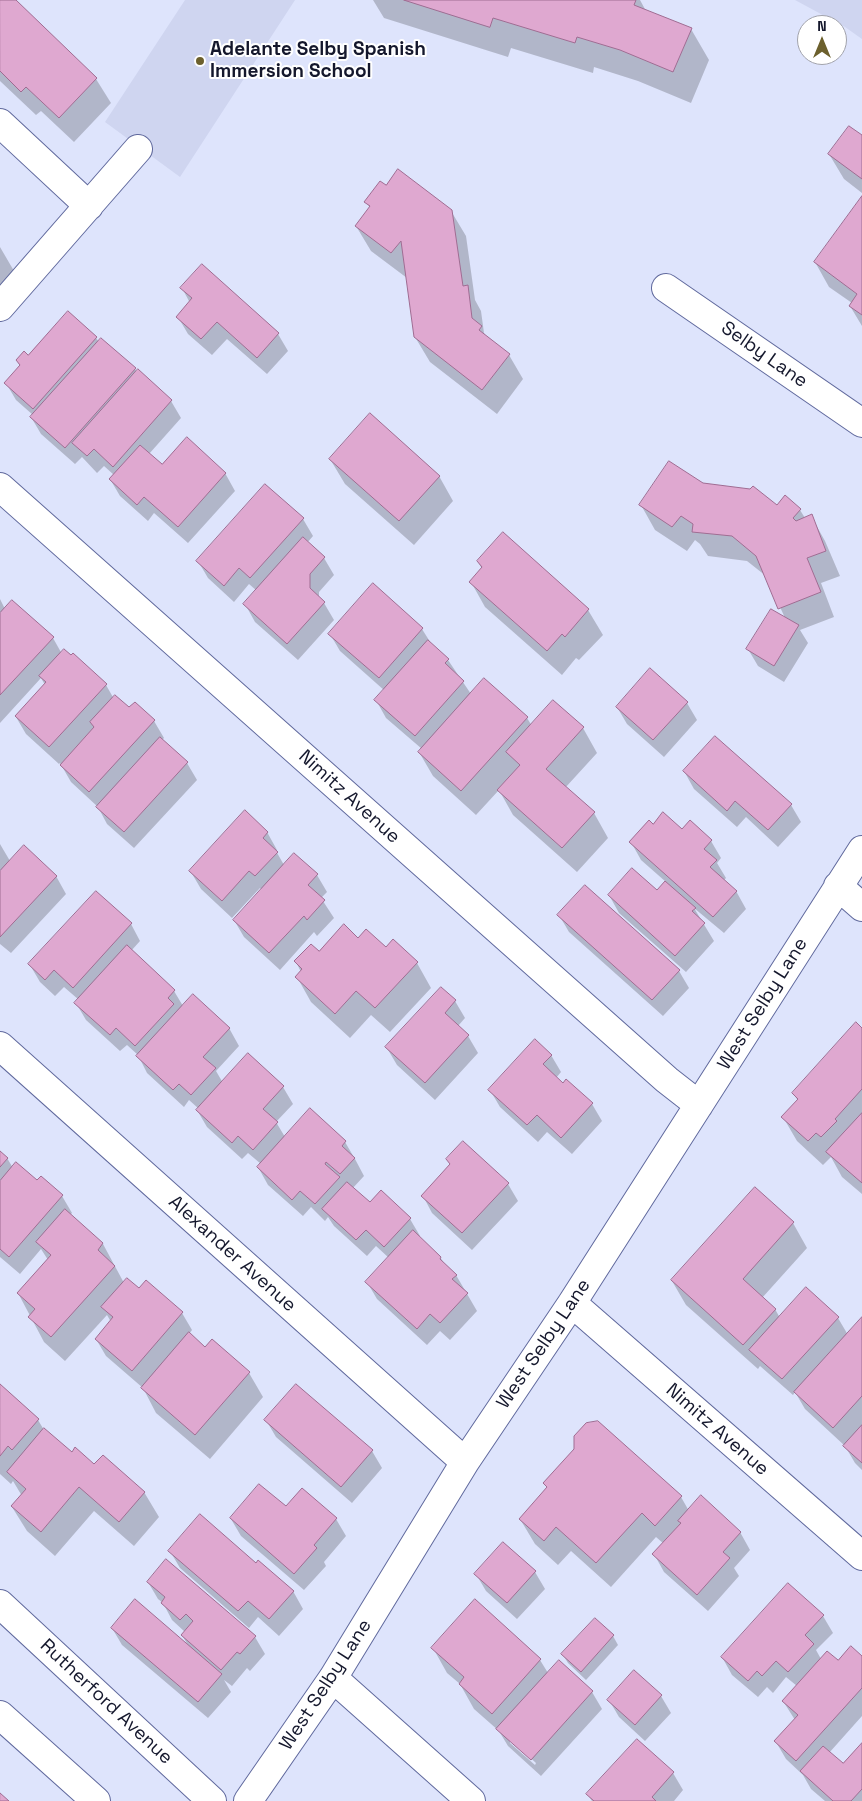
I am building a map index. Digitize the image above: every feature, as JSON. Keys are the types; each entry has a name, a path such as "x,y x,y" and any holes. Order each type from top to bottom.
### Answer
{"street":[{"path":"0,123 89,206"},
{"path":"0,307 138,149"},
{"name":"Selby Lane","path":"666,288 862,423"},
{"name":"Nimitz Avenue","path":"0,486 667,1080 699,1105"},
{"path":"862,850 838,886 862,907"},
{"name":"West Selby Lane","path":"248,1801 333,1678 465,1462 572,1303 838,886"},
{"name":"Alexander Avenue","path":"0,1046 465,1462"},
{"name":"Nimitz Avenue","path":"572,1303 862,1556"},
{"name":"Rutherford Avenue","path":"0,1604 212,1801"},
{"path":"333,1678 471,1801"},
{"path":"0,1715 96,1801"}],"shaded area":[{"name":"Adelante Selby Spanish Immersion School","path":"185,0 295,0 180,177 105,122"},
{"path":"795,0 862,0 862,39 847,28 847,15 823,15"}],"building":[{"path":"0,0 16,0 97,78 59,118 26,87 21,92 0,71"},
{"path":"404,0 636,0 634,5 692,28 673,72 620,50 577,37 575,43 493,18 490,27"},
{"path":"849,126 862,135 862,179 828,154"},
{"path":"398,169 452,210 463,286 468,285 472,318 482,326 479,330 510,354 482,390 414,337 401,241 391,253 355,226 370,206 364,202 380,181 386,185"},
{"path":"862,196 862,315 849,306 857,294 814,262"},
{"path":"202,264 279,333 257,358 217,322 201,339 176,317 192,298 180,288"},
{"path":"68,311 97,337 33,409 4,383 20,365 16,360 24,351 28,355"},
{"path":"101,338 136,368 65,448 30,417"},
{"path":"138,369 172,400 113,467 94,449 87,456 72,443"},
{"path":"370,413 440,476 399,521 329,459"},
{"path":"187,437 226,473 178,527 144,497 137,505 109,479 140,445 162,464"},
{"path":"669,461 703,483 750,489 753,486 777,505 785,495 801,509 793,518 796,521 812,514 826,551 807,558 821,592 778,609 756,556 732,536 692,532 693,524 681,516 672,527 639,505"},
{"path":"265,484 304,518 250,578 239,568 224,586 196,561"},
{"path":"503,532 589,609 565,637 562,634 547,651 469,582 482,567 477,561"},
{"path":"303,537 325,557 310,574 310,588 325,602 287,644 243,604"},
{"path":"373,583 423,628 379,678 328,634"},
{"path":"12,600 54,637 0,695 0,613"},
{"path":"771,609 799,625 774,666 746,649"},
{"path":"428,640 449,659 445,663 464,681 415,736 374,700"},
{"path":"64,649 71,655 73,653 107,684 49,747 15,716 46,682 39,676"},
{"path":"650,668 688,702 653,740 616,707"},
{"path":"484,678 528,717 461,791 418,752"},
{"path":"115,695 129,707 135,702 155,720 89,792 60,765 94,727 90,722"},
{"path":"553,700 584,727 546,769 595,812 562,848 497,790 520,765 506,752"},
{"path":"715,736 792,804 768,830 735,801 727,811 683,771"},
{"path":"160,737 188,762 124,832 96,807"},
{"path":"245,810 268,832 263,838 278,852 255,876 249,871 222,901 189,871"},
{"path":"663,812 682,829 690,820 712,840 704,849 717,860 710,867 737,891 713,917 629,842 649,820 653,824"},
{"path":"24,845 57,876 0,937 0,871"},
{"path":"294,853 318,874 308,885 325,900 307,920 304,916 269,953 233,920"},
{"path":"632,868 657,890 665,881 696,908 692,911 705,923 675,956 608,895"},
{"path":"585,885 680,970 652,1000 557,915"},
{"path":"96,891 132,923 73,988 54,970 45,980 28,964"},
{"path":"344,924 358,938 366,929 386,947 393,939 418,962 375,1008 356,991 335,1014 295,977 302,969 294,961 311,944 319,951"},
{"path":"127,945 175,990 168,998 174,1004 135,1046 116,1028 110,1035 74,1003"},
{"path":"441,987 456,1000 445,1013 469,1035 425,1083 385,1047"},
{"path":"193,994 230,1028 203,1057 216,1068 191,1095 179,1084 173,1090 136,1056"},
{"path":"856,1022 862,1028 862,1089 835,1119 837,1121 821,1137 816,1133 808,1141 781,1117 798,1099 792,1093"},
{"path":"535,1039 552,1055 543,1064 563,1083 566,1079 593,1103 561,1138 537,1115 527,1125 488,1090"},
{"path":"248,1053 284,1086 263,1109 278,1122 253,1150 238,1136 232,1143 196,1110"},
{"path":"310,1108 346,1141 342,1146 355,1158 340,1174 326,1162 325,1164 340,1177 315,1204 300,1191 292,1200 257,1167"},
{"path":"862,1113 862,1183 826,1152"},
{"path":"463,1141 509,1183 462,1233 421,1196 450,1164 446,1159"},
{"path":"0,1151 8,1158 0,1167"},
{"path":"16,1162 37,1180 41,1176 63,1195 9,1257 0,1249 0,1181"},
{"path":"347,1182 370,1202 381,1190 411,1218 384,1247 366,1230 356,1240 322,1209"},
{"path":"755,1187 794,1222 743,1279 776,1309 743,1345 671,1280"},
{"path":"65,1209 103,1243 98,1250 115,1266 51,1337 28,1317 35,1309 17,1293 51,1255 36,1242"},
{"path":"413,1230 457,1275 452,1279 468,1293 440,1323 430,1314 417,1329 365,1282"},
{"path":"127,1278 139,1288 146,1280 183,1312 132,1371 95,1339 113,1317 101,1307"},
{"path":"806,1287 839,1317 782,1379 749,1350"},
{"path":"862,1317 862,1396 833,1428 794,1392"},
{"path":"189,1332 205,1347 212,1339 250,1372 195,1435 141,1388"},
{"path":"0,1384 39,1419 12,1450 8,1446 0,1456"},
{"path":"296,1384 373,1450 341,1487 264,1420"},
{"path":"598,1421 682,1496 655,1526 642,1513 596,1563 556,1527 544,1541 519,1519 547,1487 543,1483 574,1449 574,1436 586,1423"},
{"path":"862,1425 862,1463 843,1446"},
{"path":"44,1428 72,1452 75,1447 94,1464 103,1455 145,1492 119,1522 79,1487 41,1532 11,1506 26,1489 7,1472"},
{"path":"259,1484 286,1506 302,1488 337,1518 314,1545 317,1548 294,1574 230,1518"},
{"path":"701,1495 741,1532 723,1552 730,1558 697,1595 652,1554 681,1523 678,1521"},
{"path":"200,1514 256,1563 258,1560 294,1591 269,1619 248,1601 238,1611 168,1551"},
{"path":"503,1542 536,1571 507,1603 474,1574"},
{"path":"166,1559 256,1636 240,1654 237,1652 221,1670 181,1635 193,1621 186,1614 180,1620 161,1603 165,1597 147,1582"},
{"path":"788,1583 824,1615 805,1635 814,1644 788,1672 776,1661 762,1676 757,1671 748,1681 721,1657"},
{"path":"135,1599 222,1674 198,1702 111,1628"},
{"path":"475,1599 541,1659 492,1714 459,1684 464,1677 431,1648"},
{"path":"595,1618 614,1635 581,1672 561,1654"},
{"path":"851,1646 862,1656 862,1688 796,1761 774,1741 798,1715 782,1701 827,1651 838,1660"},
{"path":"559,1660 593,1691 531,1760 496,1729"},
{"path":"634,1670 662,1695 635,1725 607,1700"},
{"path":"637,1739 674,1772 652,1797 656,1801 594,1801 586,1794"},
{"path":"862,1743 862,1789 851,1801 833,1801 800,1771 823,1746 843,1763"},
{"path":"0,1793 9,1801 0,1801"}],"place":[{"name":"Adelante Selby Spanish Immersion School","path":"200,61"}]}
